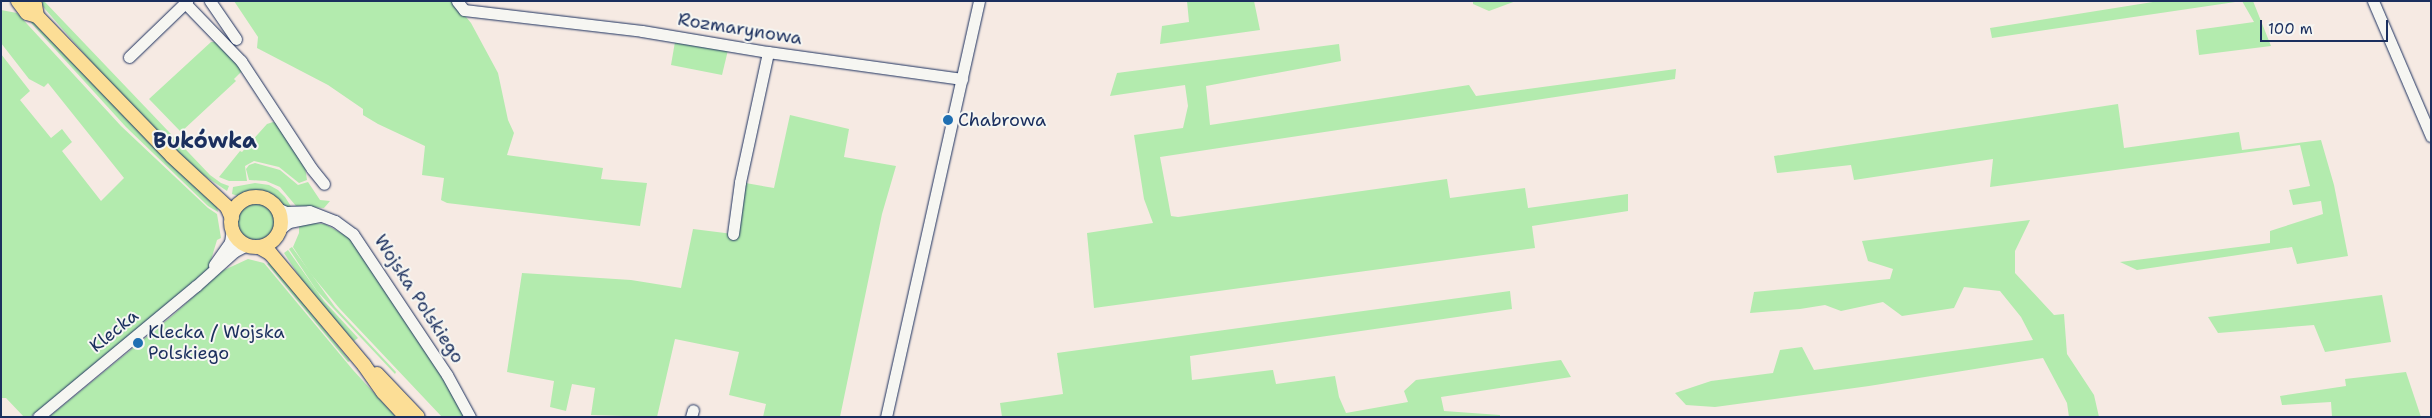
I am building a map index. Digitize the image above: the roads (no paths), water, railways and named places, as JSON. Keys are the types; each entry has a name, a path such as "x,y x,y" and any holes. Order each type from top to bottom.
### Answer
{"main road":[{"path":"18,1 28,13 37,16 172,156 227,207 236,237 253,246 267,250 364,365 383,392 406,417"},
{"path":"32,1 35,5 37,16"},
{"path":"201,182 233,199 264,198 277,208 280,216 277,244 298,286"},
{"path":"232,223 236,207 248,198"},
{"path":"253,246 270,243 279,232"},
{"path":"364,365 386,382 418,417"}],"street":[{"path":"210,1 236,39"},
{"name":"Rozmarynowa","path":"457,1 464,10 651,32 768,52 962,79"},
{"path":"886,417 979,1"},
{"path":"2373,1 2431,136"},
{"path":"129,57 186,2 241,61 312,169 324,184"},
{"path":"733,234 740,182 768,52"},
{"name":"Wojska Polskiego","path":"277,208 286,212 309,211 347,228 363,246 459,395 470,417"},
{"path":"279,232 289,222 322,216"},
{"name":"Klecka","path":"211,271 230,242 232,223"},
{"name":"Klecka","path":"38,417 156,320 240,246 253,246"}],"place":[{"name":"Chabrowa","path":"948,120"},
{"name":"Klecka / Wojska Polskiego","path":"138,343"}],"district":[{"name":"Bukówka","path":"205,141"}]}
